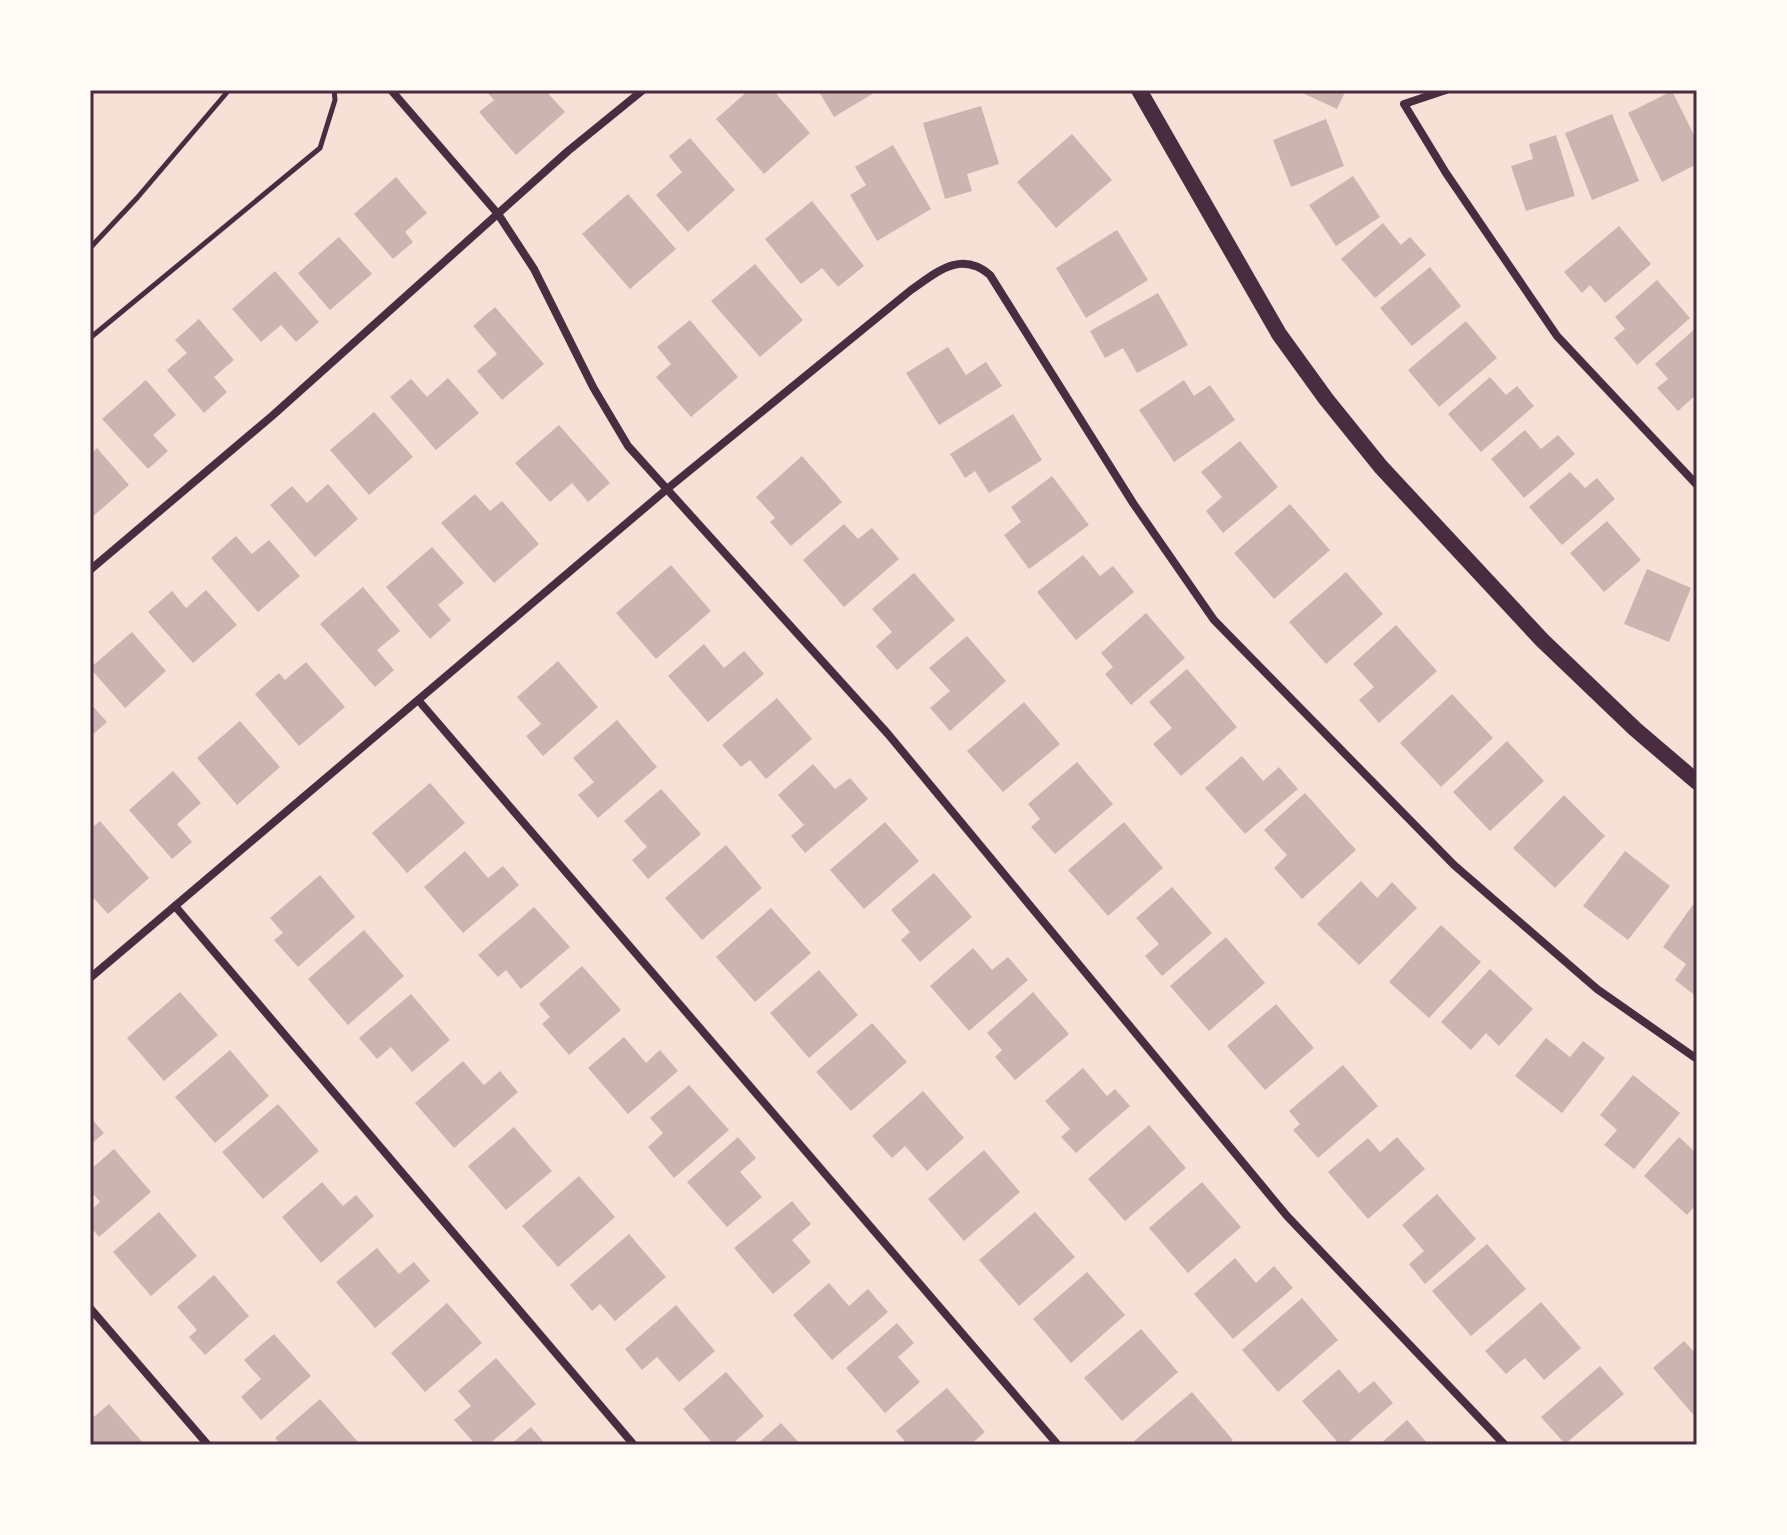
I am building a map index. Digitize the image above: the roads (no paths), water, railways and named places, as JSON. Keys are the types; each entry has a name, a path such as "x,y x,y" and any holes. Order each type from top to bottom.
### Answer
{"main road":[{"path":"1139,90 1279,334 1326,399 1381,467 1542,640 1635,729 1697,782"}],"street":[{"path":"391,90 498,214 534,269 593,387 628,446 888,734 1287,1216 1505,1445"},
{"path":"90,570 272,416 568,151 643,90"},
{"path":"1446,90 1404,104 1446,173 1557,336 1697,485"},
{"path":"90,978 667,489 911,290 940,269 958,264 979,266 990,275 1133,503 1214,620 1454,865 1597,989 1697,1059"},
{"path":"419,701 1058,1445"},
{"path":"175,906 634,1445"},
{"path":"90,1308 208,1445"}]}
